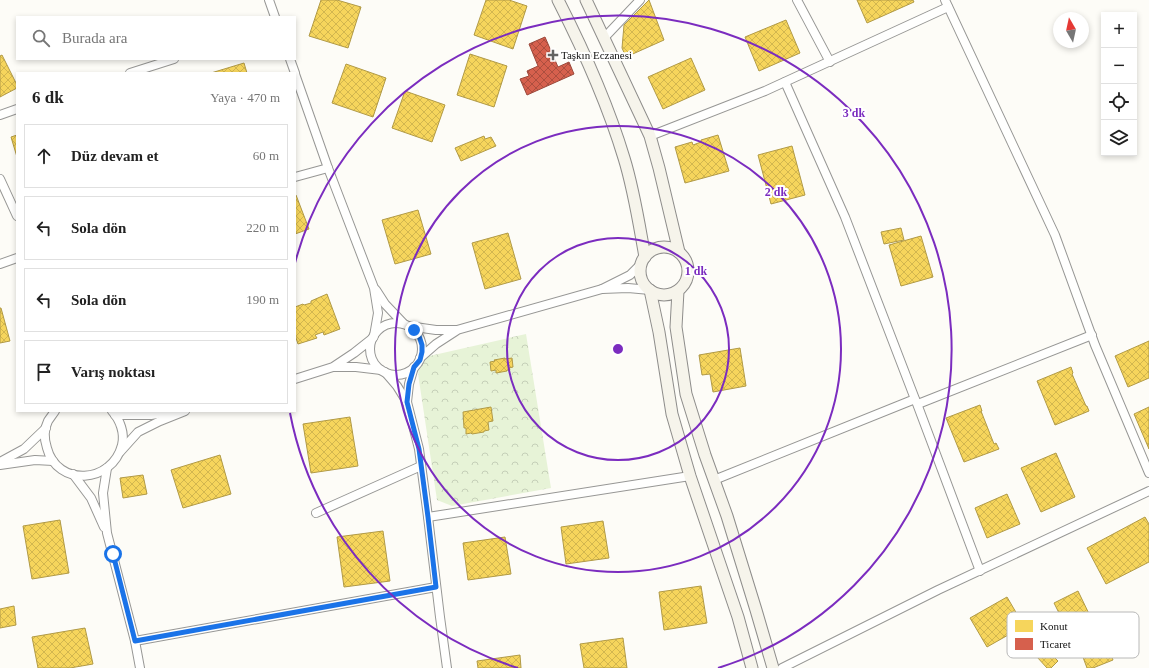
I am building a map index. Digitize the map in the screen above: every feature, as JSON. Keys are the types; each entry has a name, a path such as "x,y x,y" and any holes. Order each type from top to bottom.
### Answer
{"main road":[{"path":"558,0 575,33 615,131 630,179 644,260"},
{"path":"586,0 650,136 679,252 687,264 687,279 678,291 664,295 650,290 645,284 640,271 644,260 651,252 658,248 665,247 679,252"},
{"path":"650,290 659,332 672,414 690,476 738,617 752,668"},
{"path":"678,291 676,327 686,394 705,455 727,516 772,668"}],"street":[{"path":"269,0 275,16"},
{"path":"604,38 640,0"},
{"path":"798,0 830,62"},
{"path":"650,136 765,91 830,62 947,3 1055,235 1092,335 1149,473"},
{"path":"133,72 171,60"},
{"path":"290,60 294,72"},
{"path":"296,77 328,168 374,288 378,313 371,342 370,351 372,360 376,366 389,374 404,374 410,371 420,358 436,344 457,330"},
{"path":"785,82 844,217 980,571"},
{"path":"0,115 16,109"},
{"path":"296,177 328,168"},
{"path":"0,179 16,214"},
{"path":"0,264 16,258"},
{"path":"296,379 333,367 354,353 373,337 380,328 388,324 397,323 436,330 457,330 602,289 630,275 644,260"},
{"path":"374,288 385,304 419,336 422,345 420,358"},
{"path":"602,289 628,288 650,290"},
{"path":"714,480 1092,335"},
{"path":"333,367 356,367 383,371 407,402 419,449 447,668"},
{"path":"407,402 409,384 414,367"},
{"path":"54,412 48,421 45,433 45,443 48,453 60,468 73,474 88,476 98,474 108,468 138,432 182,412"},
{"path":"120,452 123,441 122,429 114,413 151,415 169,412"},
{"path":"0,462 24,449 46,428"},
{"path":"0,465 35,460 53,461"},
{"path":"316,513 421,466"},
{"path":"108,468 103,493 107,534 135,641 140,668"},
{"path":"73,474 91,498 107,534"},
{"path":"428,517 690,476"},
{"path":"782,668 938,590 1149,491"},
{"path":"135,641 436,587"}],"green space":[{"path":"526,334 551,488 452,506 437,500 418,371 420,364 425,357"}],"building: Konut":[{"path":"321,0 337,0 361,7 348,48 309,36"},
{"path":"486,0 509,0 527,6 513,49 474,35"},
{"path":"649,0 664,40 626,57 622,48 624,25"},
{"path":"857,0 913,0 914,2 867,23"},
{"path":"786,20 800,53 759,71 745,37"},
{"path":"470,54 507,66 494,107 457,95"},
{"path":"2,55 16,83 16,89 0,97 0,56"},
{"path":"691,58 705,90 663,109 648,77"},
{"path":"244,63 247,72 214,72"},
{"path":"346,64 386,78 373,117 332,103"},
{"path":"405,91 445,105 432,142 392,128"},
{"path":"16,135 16,154 11,137"},
{"path":"718,135 729,171 685,183 675,147 692,142 693,145 701,142 701,140"},
{"path":"484,136 485,139 491,137 496,146 461,161 455,148"},
{"path":"792,146 805,195 771,204 758,155"},
{"path":"296,195 309,229 296,234"},
{"path":"418,210 431,254 395,264 382,220"},
{"path":"901,228 904,240 884,244 881,232"},
{"path":"508,233 521,279 485,289 472,243"},
{"path":"921,236 933,277 901,286 889,245"},
{"path":"327,294 340,329 324,335 323,332 315,335 317,338 298,344 296,338 296,307 311,303 311,301"},
{"path":"0,308 10,341 0,343"},
{"path":"1149,341 1149,378 1128,387 1115,356"},
{"path":"740,348 746,386 713,392 710,374 702,375 699,355"},
{"path":"505,358 512,358 513,367 509,368 510,370 496,373 496,370 491,371 490,362"},
{"path":"1071,367 1072,374 1089,411 1055,425 1037,381"},
{"path":"980,405 994,444 996,443 999,449 964,462 946,418"},
{"path":"491,407 493,421 488,422 489,430 466,434 463,412"},
{"path":"1149,407 1149,449 1134,414"},
{"path":"350,417 358,466 311,473 303,424"},
{"path":"1056,453 1075,497 1041,512 1021,468"},
{"path":"220,455 231,494 183,508 171,470"},
{"path":"143,475 147,494 123,498 120,478"},
{"path":"1007,494 1020,524 987,538 975,508"},
{"path":"1145,517 1149,524 1149,562 1106,584 1087,548"},
{"path":"60,520 69,573 32,579 23,526"},
{"path":"603,521 609,558 566,564 561,527"},
{"path":"383,531 390,581 344,587 337,537"},
{"path":"505,537 511,574 468,580 463,543"},
{"path":"701,586 707,623 664,630 659,592"},
{"path":"1078,591 1088,612 1058,612 1054,603"},
{"path":"1007,597 1016,612 1007,612 1007,636 987,647 970,618"},
{"path":"14,606 16,625 0,628 0,609"},
{"path":"85,628 93,664 70,668 38,668 32,637"},
{"path":"623,638 627,668 584,668 580,644"},
{"path":"520,655 521,668 478,668 477,661"},
{"path":"1038,658 1055,658 1058,661 1051,668 1047,668"},
{"path":"1083,658 1112,658 1113,660 1093,668 1087,668"}],"building: Ticaret":[{"path":"545,37 558,67 569,62 574,74 527,95 520,79 529,76 527,71 538,66 529,44"}],"place":[{"name":"Taşkın Eczanesi","path":"553,55"}],"route":[{"path":"113,554 135,641 436,587 419,449 407,402 409,384 414,367 420,360 422,352 422,345 419,336 414,330"}]}
